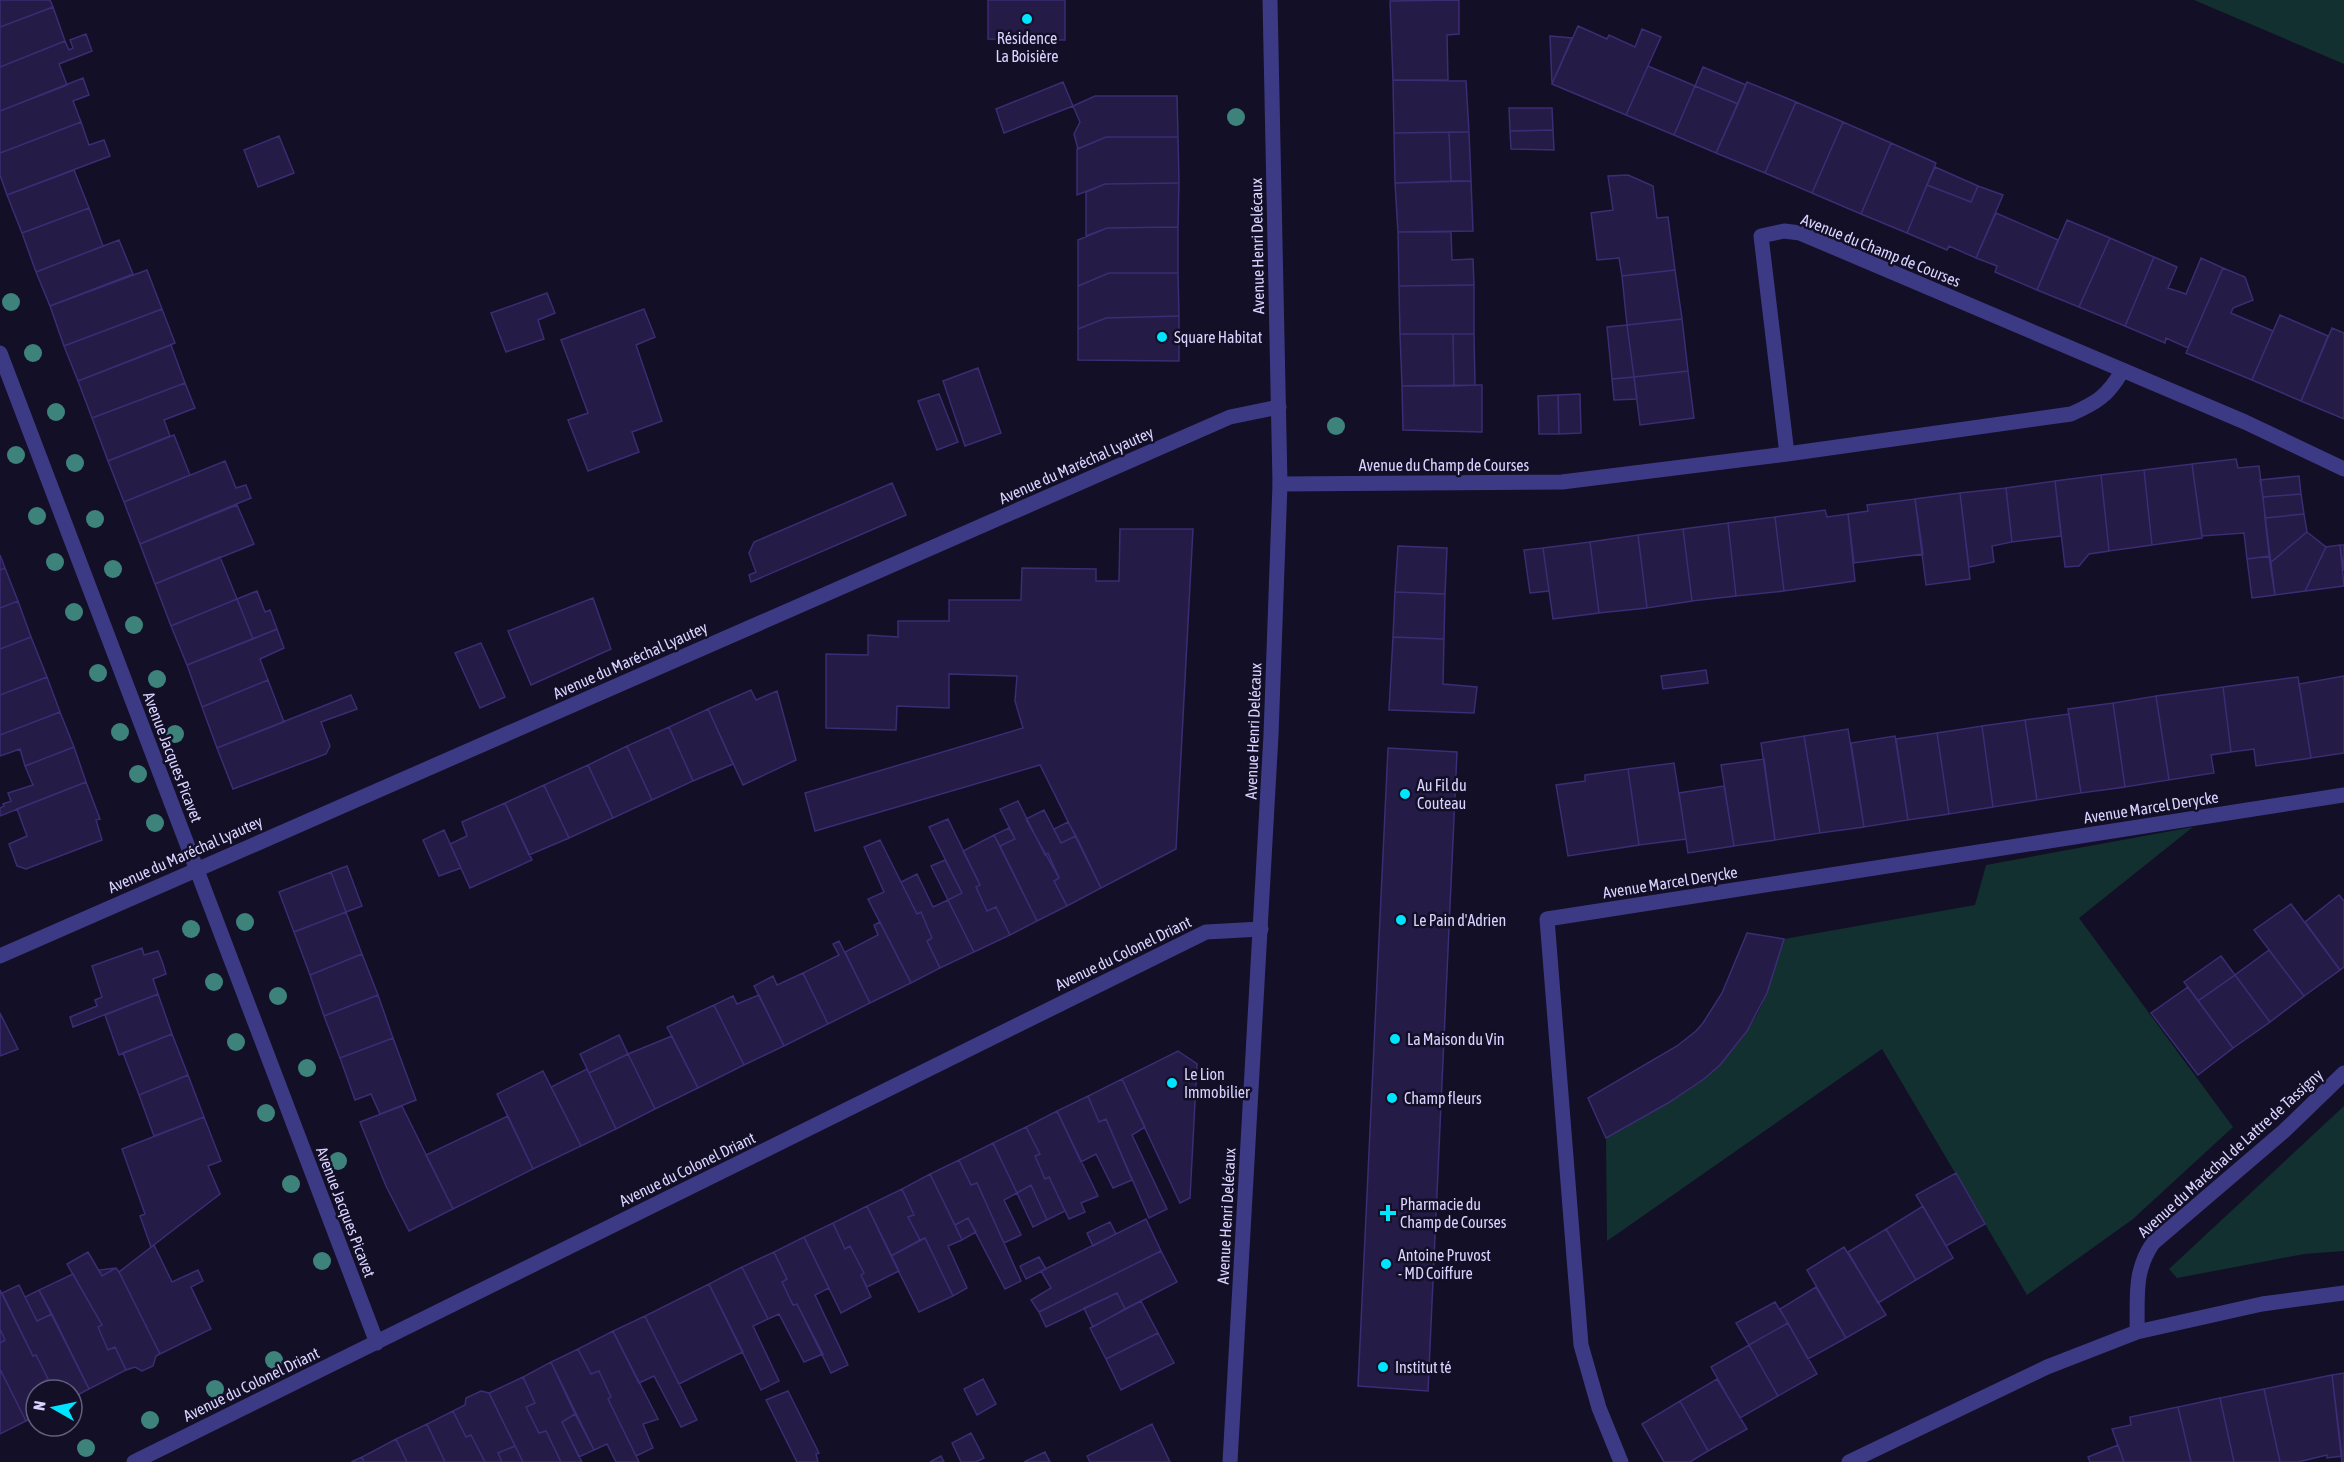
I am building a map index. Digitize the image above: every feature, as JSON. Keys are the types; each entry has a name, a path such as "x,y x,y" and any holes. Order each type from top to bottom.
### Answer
{"street":[{"name":"Avenue Henri Delécaux","path":"1230,1462 1272,735 1280,484 1270,0"},
{"name":"Avenue du Champ de Courses","path":"1787,454 1761,236 1784,231 1800,233 2245,422 2344,469"},
{"name":"Avenue Jacques Picavet","path":"0,353 376,1343"},
{"name":"Avenue du Champ de Courses","path":"1280,484 1562,482 1787,454 2071,414 2092,405 2112,390 2122,371"},
{"name":"Avenue du Maréchal Lyautey","path":"0,956 196,868 1230,417 1279,407"},
{"name":"Avenue Marcel Derycke","path":"1621,1462 1599,1408 1581,1345 1547,919 2344,795"},
{"name":"Avenue du Colonel Driant","path":"134,1462 1206,932 1262,929"},
{"name":"Avenue du Maréchal de Lattre de Tassigny","path":"2137,1332 2138,1271 2144,1255 2153,1243 2284,1131 2344,1073"},
{"path":"1850,1462 2047,1367 2137,1332 2262,1304 2344,1293"}],"green space":[{"path":"2194,0 2344,0 2344,64"},
{"path":"2193,827 2079,918 2233,1127 2133,1219 2027,1295 1882,1049 1607,1241 1606,1138 1672,1101 1711,1072 1728,1055 1744,1036 1758,1013 1784,939 1975,905 1986,865"},
{"path":"2344,1106 2344,1251 2304,1254 2177,1278 2169,1269"}],"building":[{"path":"0,0 50,0 53,7 0,27"},
{"name":"Résidence La Boisière","path":"988,0 1065,0 1065,40 988,39"},
{"path":"1459,0 1459,34 1447,35 1448,80 1393,80 1390,1"},
{"path":"53,7 65,41 0,67 0,27"},
{"path":"1578,26 1607,39 1609,35 1635,47 1642,29 1661,37 1626,115 1552,84"},
{"path":"86,34 92,51 59,64 67,85 0,111 0,67 65,41 69,50 73,48 70,40"},
{"path":"1550,36 1572,38 1552,84"},
{"path":"1648,66 1695,86 1674,135 1626,115"},
{"path":"1703,67 1746,85 1738,104 1695,86"},
{"path":"83,78 89,95 73,101 81,122 0,153 0,111"},
{"path":"1393,80 1466,81 1469,132 1394,133"},
{"path":"1063,82 1073,106 1004,133 996,109"},
{"path":"1747,82 1796,102 1765,173 1716,153"},
{"path":"1695,86 1738,104 1716,153 1674,135"},
{"path":"1095,96 1177,96 1178,137 1106,137 1078,149 1074,134 1080,122 1073,106"},
{"path":"1796,102 1843,122 1812,193 1765,173"},
{"path":"1509,108 1552,108 1553,130 1510,131"},
{"path":"81,122 89,145 104,140 110,156 7,195 0,175 0,153"},
{"path":"1843,122 1891,143 1861,214 1812,193"},
{"path":"1553,130 1554,150 1511,149 1510,131"},
{"path":"1449,132 1469,132 1471,181 1451,181"},
{"path":"1449,132 1451,181 1395,183 1394,133"},
{"path":"279,136 294,173 258,187 244,150"},
{"path":"1106,137 1178,137 1179,183 1105,184 1077,195 1077,149"},
{"path":"1891,143 1936,163 1907,233 1861,214"},
{"path":"1935,167 1978,186 1971,202 1927,185"},
{"path":"74,170 89,208 22,233 7,195"},
{"path":"1628,175 1653,186 1657,218 1668,217 1675,270 1622,276 1619,258 1597,260 1591,213 1613,210 1608,176"},
{"path":"1471,181 1473,231 1398,232 1395,183"},
{"path":"1179,183 1178,227 1107,228 1086,236 1086,192 1105,184"},
{"path":"1927,185 1971,202 1978,186 2003,195 1976,258 1949,246 1947,250 1907,233"},
{"path":"89,208 103,246 36,272 22,233"},
{"path":"1996,213 2058,240 2037,290 1995,272 1997,266 1976,258"},
{"path":"2067,220 2110,238 2079,307 2037,290"},
{"path":"1178,227 1178,273 1109,273 1078,286 1078,240 1107,228"},
{"path":"1398,232 1451,232 1452,260 1473,259 1474,285 1399,286"},
{"path":"2110,238 2154,257 2125,326 2079,307"},
{"path":"119,240 133,274 50,306 36,272"},
{"path":"2154,257 2177,267 2168,288 2186,294 2201,258 2223,268 2188,348 2166,338 2165,343 2125,326"},
{"path":"2223,268 2245,277 2253,300 2233,308 2231,313 2273,331 2252,380 2186,353"},
{"path":"147,270 162,309 64,346 50,306"},
{"path":"1675,270 1682,319 1627,325 1622,276"},
{"path":"1109,273 1178,273 1179,316 1106,318 1078,329 1078,286"},
{"path":"1474,285 1474,334 1400,334 1399,286"},
{"path":"547,293 555,313 538,320 544,339 506,352 491,313"},
{"path":"162,309 175,343 78,381 64,346"},
{"path":"644,309 655,337 636,345 662,421 632,432 639,452 588,471 568,420 588,413 561,340"},
{"path":"2280,315 2328,336 2301,401 2252,380"},
{"path":"1179,316 1179,361 1078,360 1078,329 1106,318"},
{"path":"1682,319 1688,371 1634,377 1627,325"},
{"path":"1627,325 1634,377 1612,379 1607,327"},
{"path":"2332,328 2344,333 2344,419 2301,401"},
{"path":"1400,334 1453,334 1454,386 1402,386"},
{"path":"1453,334 1474,334 1475,385 1454,386"},
{"path":"171,345 185,383 92,418 78,381"},
{"path":"978,368 1001,433 965,446 943,381"},
{"path":"1688,371 1694,418 1640,425 1634,377"},
{"path":"1634,377 1637,399 1614,400 1612,379"},
{"path":"185,383 195,408 164,420 170,436 108,461 92,418"},
{"path":"1482,385 1482,432 1403,430 1402,386"},
{"path":"939,394 958,442 937,450 918,401"},
{"path":"1580,394 1581,433 1559,434 1558,395"},
{"path":"1558,395 1559,434 1539,434 1538,396"},
{"path":"174,435 190,475 124,502 108,461"},
{"path":"2236,459 2238,468 2259,466 2270,556 2247,559 2244,533 2202,536 2192,464"},
{"path":"225,461 236,488 246,485 251,498 140,544 124,502"},
{"path":"2192,464 2202,538 2152,545 2144,470"},
{"path":"2144,470 2152,545 2109,551 2101,475"},
{"path":"2101,475 2109,551 2089,554 2079,566 2065,567 2055,481"},
{"path":"2299,476 2301,494 2263,497 2260,480"},
{"path":"2055,481 2061,536 2012,542 2006,488"},
{"path":"892,483 906,515 751,582 749,575 756,572 749,553 754,542"},
{"path":"2006,488 2012,542 1992,546 1994,562 1969,567 1960,493"},
{"path":"1960,493 1970,579 1926,585 1915,499"},
{"path":"2301,494 2304,514 2265,518 2263,497"},
{"path":"1915,499 1923,554 1854,563 1848,514 1868,511 1867,505"},
{"path":"237,505 254,544 155,584 140,544"},
{"path":"1825,510 1827,517 1848,514 1855,581 1784,591 1775,517"},
{"path":"2304,514 2307,532 2270,563 2265,518"},
{"path":"1775,517 1784,591 1736,596 1728,523"},
{"path":"1728,523 1736,596 1692,601 1683,529"},
{"path":"1120,529 1193,529 1176,849 1101,888 1040,765 815,831 805,793 1023,728 1015,701 1017,676 949,674 949,708 897,706 896,730 826,728 826,654 868,655 868,635 898,637 898,621 949,621 949,600 1021,600 1022,568 1096,569 1096,581 1119,581"},
{"path":"1683,529 1692,601 1647,608 1638,535"},
{"path":"2307,532 2326,547 2305,591 2275,595 2270,563"},
{"path":"1638,535 1647,608 1599,613 1590,542"},
{"path":"1590,542 1599,613 1553,619 1543,548"},
{"path":"2340,545 2344,545 2344,571"},
{"path":"2340,545 2344,586 2305,591 2326,547"},
{"path":"1398,546 1447,548 1445,594 1395,592"},
{"path":"1543,548 1549,591 1530,593 1524,550"},
{"path":"0,555 5,568 0,570"},
{"path":"2270,556 2275,595 2252,598 2247,559"},
{"path":"220,557 237,599 171,626 155,584"},
{"path":"5,568 18,601 0,608 0,570"},
{"path":"257,591 265,612 270,610 277,629 253,639 237,599"},
{"path":"1395,592 1445,594 1444,639 1393,637"},
{"path":"593,598 611,649 531,685 508,631"},
{"path":"237,599 253,639 187,665 171,626"},
{"path":"18,601 31,637 0,649 0,608"},
{"path":"277,629 284,648 260,659 268,680 202,707 187,665"},
{"path":"31,637 47,677 0,695 0,649"},
{"path":"1393,637 1444,639 1443,684 1477,687 1474,713 1389,710"},
{"path":"481,643 505,697 480,708 455,653"},
{"path":"1706,670 1708,683 1663,689 1661,676"},
{"path":"2344,676 2344,753 2311,758 2299,684"},
{"path":"47,677 60,712 0,735 0,695"},
{"path":"2298,677 2311,758 2256,766 2254,749 2231,752 2223,687"},
{"path":"268,680 284,722 217,748 202,707"},
{"path":"2223,687 2231,752 2211,755 2214,773 2169,780 2156,696"},
{"path":"751,690 756,700 777,691 796,760 743,785 708,709"},
{"path":"351,695 357,709 321,722 330,746 326,754 233,789 217,748"},
{"path":"2156,696 2169,780 2125,787 2113,703"},
{"path":"2113,703 2125,787 2081,793 2068,709"},
{"path":"708,709 733,764 693,781 669,727"},
{"path":"60,712 74,747 25,766 20,749 0,756 0,735"},
{"path":"2069,714 2081,793 2037,800 2025,720"},
{"path":"2025,720 2037,800 1993,807 1982,726"},
{"path":"1982,726 1993,807 1949,814 1937,733"},
{"path":"669,727 693,781 652,800 627,746"},
{"path":"1848,729 1864,827 1820,833 1804,736"},
{"path":"1937,733 1949,814 1908,820 1896,739"},
{"path":"1804,736 1820,833 1775,840 1761,743"},
{"path":"1895,736 1908,820 1864,827 1851,743"},
{"path":"627,746 652,800 613,818 588,765"},
{"path":"74,747 86,782 0,816 0,808 11,801 8,793 33,785 25,766"},
{"path":"1388,748 1457,752 1428,1391 1358,1386"},
{"path":"1764,759 1775,840 1734,846 1721,765"},
{"path":"1674,763 1686,839 1639,845 1628,769"},
{"path":"588,765 613,818 569,838 544,785"},
{"path":"1628,769 1639,845 1568,856 1556,785 1585,781 1585,775"},
{"path":"86,782 100,819 96,820 102,840 26,869 17,866 9,844 27,836 17,809"},
{"path":"544,785 569,838 529,855 505,803"},
{"path":"1724,786 1734,846 1688,853 1679,793"},
{"path":"1018,801 1045,855 1048,853 1059,878 1054,881 1067,906 1037,921 1000,846 1015,839 1000,809"},
{"path":"505,803 532,860 470,888 450,844 467,836 462,822"},
{"path":"1044,810 1061,843 1076,836 1101,888 1067,906 1054,881 1059,878 1026,819"},
{"path":"948,819 980,885 976,887 987,911 996,907 1010,935 974,952 948,900 962,893 929,827"},
{"path":"1068,822 1076,836 1061,843 1054,829"},
{"path":"1009,828 1015,839 1000,846 994,835"},
{"path":"444,830 461,868 439,876 423,840"},
{"path":"994,835 1037,921 1010,935 996,907 987,911 976,887 980,885 963,851"},
{"path":"880,840 917,914 921,912 932,938 927,941 940,968 911,983 868,899 884,892 864,847"},
{"path":"945,860 962,893 948,900 931,866"},
{"path":"347,866 362,906 346,912 331,872"},
{"path":"331,872 346,912 294,932 279,892"},
{"path":"917,874 933,907 948,900 974,952 940,968 927,941 932,938 921,912 917,914 901,882"},
{"path":"2339,895 2344,901 2344,967 2340,970 2305,922"},
{"path":"2291,904 2340,970 2304,996 2254,930"},
{"path":"346,912 362,954 310,975 294,932"},
{"path":"880,922 911,983 870,1003 845,952 878,935 874,925"},
{"path":"1747,933 1784,939 1767,993 1747,1031 1720,1065 1704,1079 1668,1103 1606,1138 1588,1098 1677,1046 1696,1031 1722,993"},
{"path":"839,941 870,1003 828,1024 803,973 839,955 833,944"},
{"path":"142,948 144,955 158,951 163,964 166,974 153,979 158,994 73,1027 70,1017 97,1006 95,1000 102,997 92,966"},
{"path":"2269,950 2304,996 2270,1022 2235,975"},
{"path":"362,954 378,995 324,1016 310,975"},
{"path":"2221,956 2235,975 2198,1001 2184,982"},
{"path":"803,973 828,1024 784,1046 754,986 773,976 777,985"},
{"path":"2235,975 2270,1022 2233,1048 2198,1001"},
{"path":"2188,987 2233,1048 2198,1075 2151,1013"},
{"path":"158,994 172,1034 119,1055 105,1015"},
{"path":"378,995 393,1038 340,1058 324,1016"},
{"path":"759,995 784,1046 744,1065 714,1005 733,996 737,1004"},
{"path":"714,1005 744,1065 698,1088 667,1027"},
{"path":"0,1013 18,1049 0,1056"},
{"path":"172,1034 188,1075 139,1095 123,1053"},
{"path":"619,1035 628,1054 589,1073 580,1054"},
{"path":"672,1036 698,1088 655,1109 628,1054"},
{"path":"393,1038 416,1100 380,1114 371,1094 355,1100 340,1058"},
{"path":"1178,1051 1197,1064 1190,1198 1180,1203 1122,1079"},
{"path":"628,1054 655,1109 616,1129 589,1073"},
{"path":"587,1069 616,1129 581,1146 551,1087"},
{"path":"543,1071 581,1146 533,1169 497,1094"},
{"path":"188,1075 204,1117 154,1136 139,1095"},
{"path":"1122,1079 1145,1127 1132,1135 1167,1209 1149,1218 1106,1119 1099,1122 1088,1096"},
{"path":"1088,1096 1099,1122 1106,1119 1132,1180 1113,1188 1096,1154 1081,1162 1057,1111"},
{"path":"402,1106 453,1209 409,1231 386,1186 360,1122"},
{"path":"1057,1111 1098,1196 1081,1203 1085,1212 1069,1219 1049,1177 1045,1179 1035,1156 1040,1154 1026,1127"},
{"path":"508,1116 533,1169 453,1209 426,1155"},
{"path":"204,1117 221,1161 208,1166 220,1194 151,1247 140,1216 145,1214 122,1149"},
{"path":"1026,1127 1040,1154 1035,1156 1045,1179 1049,1177 1065,1211 1047,1220 1031,1185 1017,1193 993,1143"},
{"path":"993,1143 1017,1193 1004,1200 1021,1235 1004,1243 977,1183 971,1185 959,1160"},
{"path":"959,1160 971,1185 977,1183 1021,1281 1005,1289 968,1218 955,1225 930,1174"},
{"path":"1956,1173 1985,1224 1946,1246 1916,1195"},
{"path":"930,1174 962,1240 948,1246 967,1288 953,1296 925,1238 920,1240 908,1217 914,1215 902,1189"},
{"path":"1031,1185 1047,1220 1033,1227 1017,1193"},
{"path":"902,1189 914,1215 908,1217 920,1240 891,1256 867,1206"},
{"path":"867,1206 899,1271 867,1287 861,1275 864,1273 850,1246 845,1249 833,1223"},
{"path":"1923,1206 1953,1258 1916,1280 1886,1229"},
{"path":"968,1218 976,1232 962,1240 955,1225"},
{"path":"1146,1219 1161,1251 1039,1312 1031,1300 1051,1288 1041,1271"},
{"path":"1110,1222 1116,1234 1093,1246 1087,1233"},
{"path":"833,1223 845,1249 850,1246 864,1273 861,1275 871,1297 841,1313 804,1237"},
{"path":"1886,1229 1916,1280 1878,1303 1848,1252"},
{"path":"804,1237 829,1288 815,1295 848,1365 831,1373 797,1304 793,1305 782,1282 787,1279 774,1252"},
{"path":"925,1238 953,1296 919,1312 891,1256"},
{"path":"154,1245 172,1282 198,1270 203,1281 191,1287 211,1329 160,1354 119,1272"},
{"path":"1844,1247 1886,1315 1846,1338 1807,1270"},
{"path":"1161,1251 1177,1282 1125,1309 1117,1293 1046,1327 1039,1312"},
{"path":"88,1252 102,1276 116,1268 119,1272 160,1354 156,1356 153,1366 142,1371 135,1367 126,1370 115,1347 108,1350 98,1327 102,1325 67,1264"},
{"path":"774,1252 787,1279 782,1282 793,1305 797,1304 823,1354 804,1362 779,1314 768,1319 742,1267"},
{"path":"1039,1257 1046,1269 1026,1279 1020,1266"},
{"path":"742,1267 768,1319 753,1326 779,1381 761,1390 709,1284"},
{"path":"116,1268 102,1276 99,1270"},
{"path":"73,1274 102,1325 98,1327 108,1350 115,1347 126,1370 89,1389 39,1290"},
{"path":"709,1284 743,1352 679,1384 645,1316"},
{"path":"19,1285 37,1321 52,1314 84,1378 48,1378 36,1355 33,1356 2,1293"},
{"path":"1816,1287 1846,1338 1808,1359 1780,1309"},
{"path":"0,1290 33,1356 36,1355 48,1378 24,1378 24,1417 0,1369 0,1343 5,1340 0,1329"},
{"path":"39,1290 52,1314 37,1321 25,1297"},
{"path":"1117,1293 1125,1309 1093,1327 1084,1308"},
{"path":"1141,1301 1158,1333 1106,1359 1090,1328"},
{"path":"1775,1302 1788,1323 1749,1345 1736,1323"},
{"path":"645,1316 697,1420 681,1427 654,1376 639,1383 613,1331"},
{"path":"1788,1323 1817,1374 1778,1396 1749,1345"},
{"path":"0,1329 5,1340 0,1343"},
{"path":"613,1331 658,1419 643,1424 653,1448 636,1456 608,1399 611,1397 599,1371 591,1374 578,1349"},
{"path":"1158,1333 1174,1363 1121,1390 1106,1359"},
{"path":"1749,1345 1778,1396 1740,1418 1711,1367"},
{"path":"578,1349 591,1374 599,1371 611,1397 608,1399 639,1462 616,1462 607,1444 594,1450 551,1362"},
{"path":"551,1362 575,1414 562,1422 582,1462 561,1462 546,1431 539,1433 526,1407 535,1403 523,1377"},
{"path":"0,1369 24,1417 24,1422 0,1434"},
{"path":"2344,1373 2344,1462 2342,1462 2332,1375"},
{"path":"2332,1375 2342,1456 2327,1458 2327,1455 2298,1462 2280,1462 2264,1389"},
{"path":"523,1377 535,1403 526,1407 539,1433 546,1431 561,1462 523,1462 489,1393"},
{"path":"84,1379 89,1389 84,1392"},
{"path":"983,1379 996,1404 977,1415 964,1389"},
{"path":"1717,1379 1747,1429 1708,1451 1680,1401"},
{"path":"2264,1389 2280,1462 2234,1462 2220,1398"},
{"path":"481,1391 489,1393 515,1446 498,1453 502,1462 485,1462 471,1435 466,1437 453,1411 465,1405 466,1398"},
{"path":"788,1391 819,1453 816,1454 818,1462 797,1462 766,1400"},
{"path":"2220,1398 2234,1462 2191,1462 2178,1407"},
{"path":"1680,1401 1708,1451 1690,1462 1664,1462 1642,1424"},
{"path":"2178,1407 2191,1462 2124,1462 2112,1429 2131,1425 2130,1417"},
{"path":"453,1411 466,1437 471,1435 485,1462 445,1462 427,1424"},
{"path":"575,1414 594,1450 579,1457 562,1422"},
{"path":"427,1424 445,1462 407,1462 396,1439"},
{"path":"1152,1424 1170,1462 1090,1462 1087,1456"},
{"path":"971,1433 984,1458 976,1462 961,1462 952,1443"},
{"path":"396,1439 407,1462 364,1462 362,1457"},
{"path":"2118,1445 2124,1462 2090,1462 2088,1457"},
{"path":"515,1446 523,1462 502,1462 498,1453"},
{"path":"1045,1452 1050,1462 1024,1462"},
{"path":"941,1456 944,1462 930,1462"},
{"path":"362,1457 364,1462 351,1462"}],"place":[{"name":"Résidence La Boisière","path":"1027,19"},
{"name":"Square Habitat","path":"1162,337"},
{"name":"Au Fil du Couteau","path":"1405,794"},
{"name":"Le Pain d'Adrien","path":"1401,920"},
{"name":"La Maison du Vin","path":"1395,1039"},
{"name":"Le Lion Immobilier","path":"1172,1083"},
{"name":"Champ fleurs","path":"1392,1098"},
{"name":"Pharmacie du Champ de Courses","path":"1388,1213"},
{"name":"Antoine Pruvost - MD Coiffure","path":"1386,1264"},
{"name":"Institut té","path":"1383,1367"}]}
